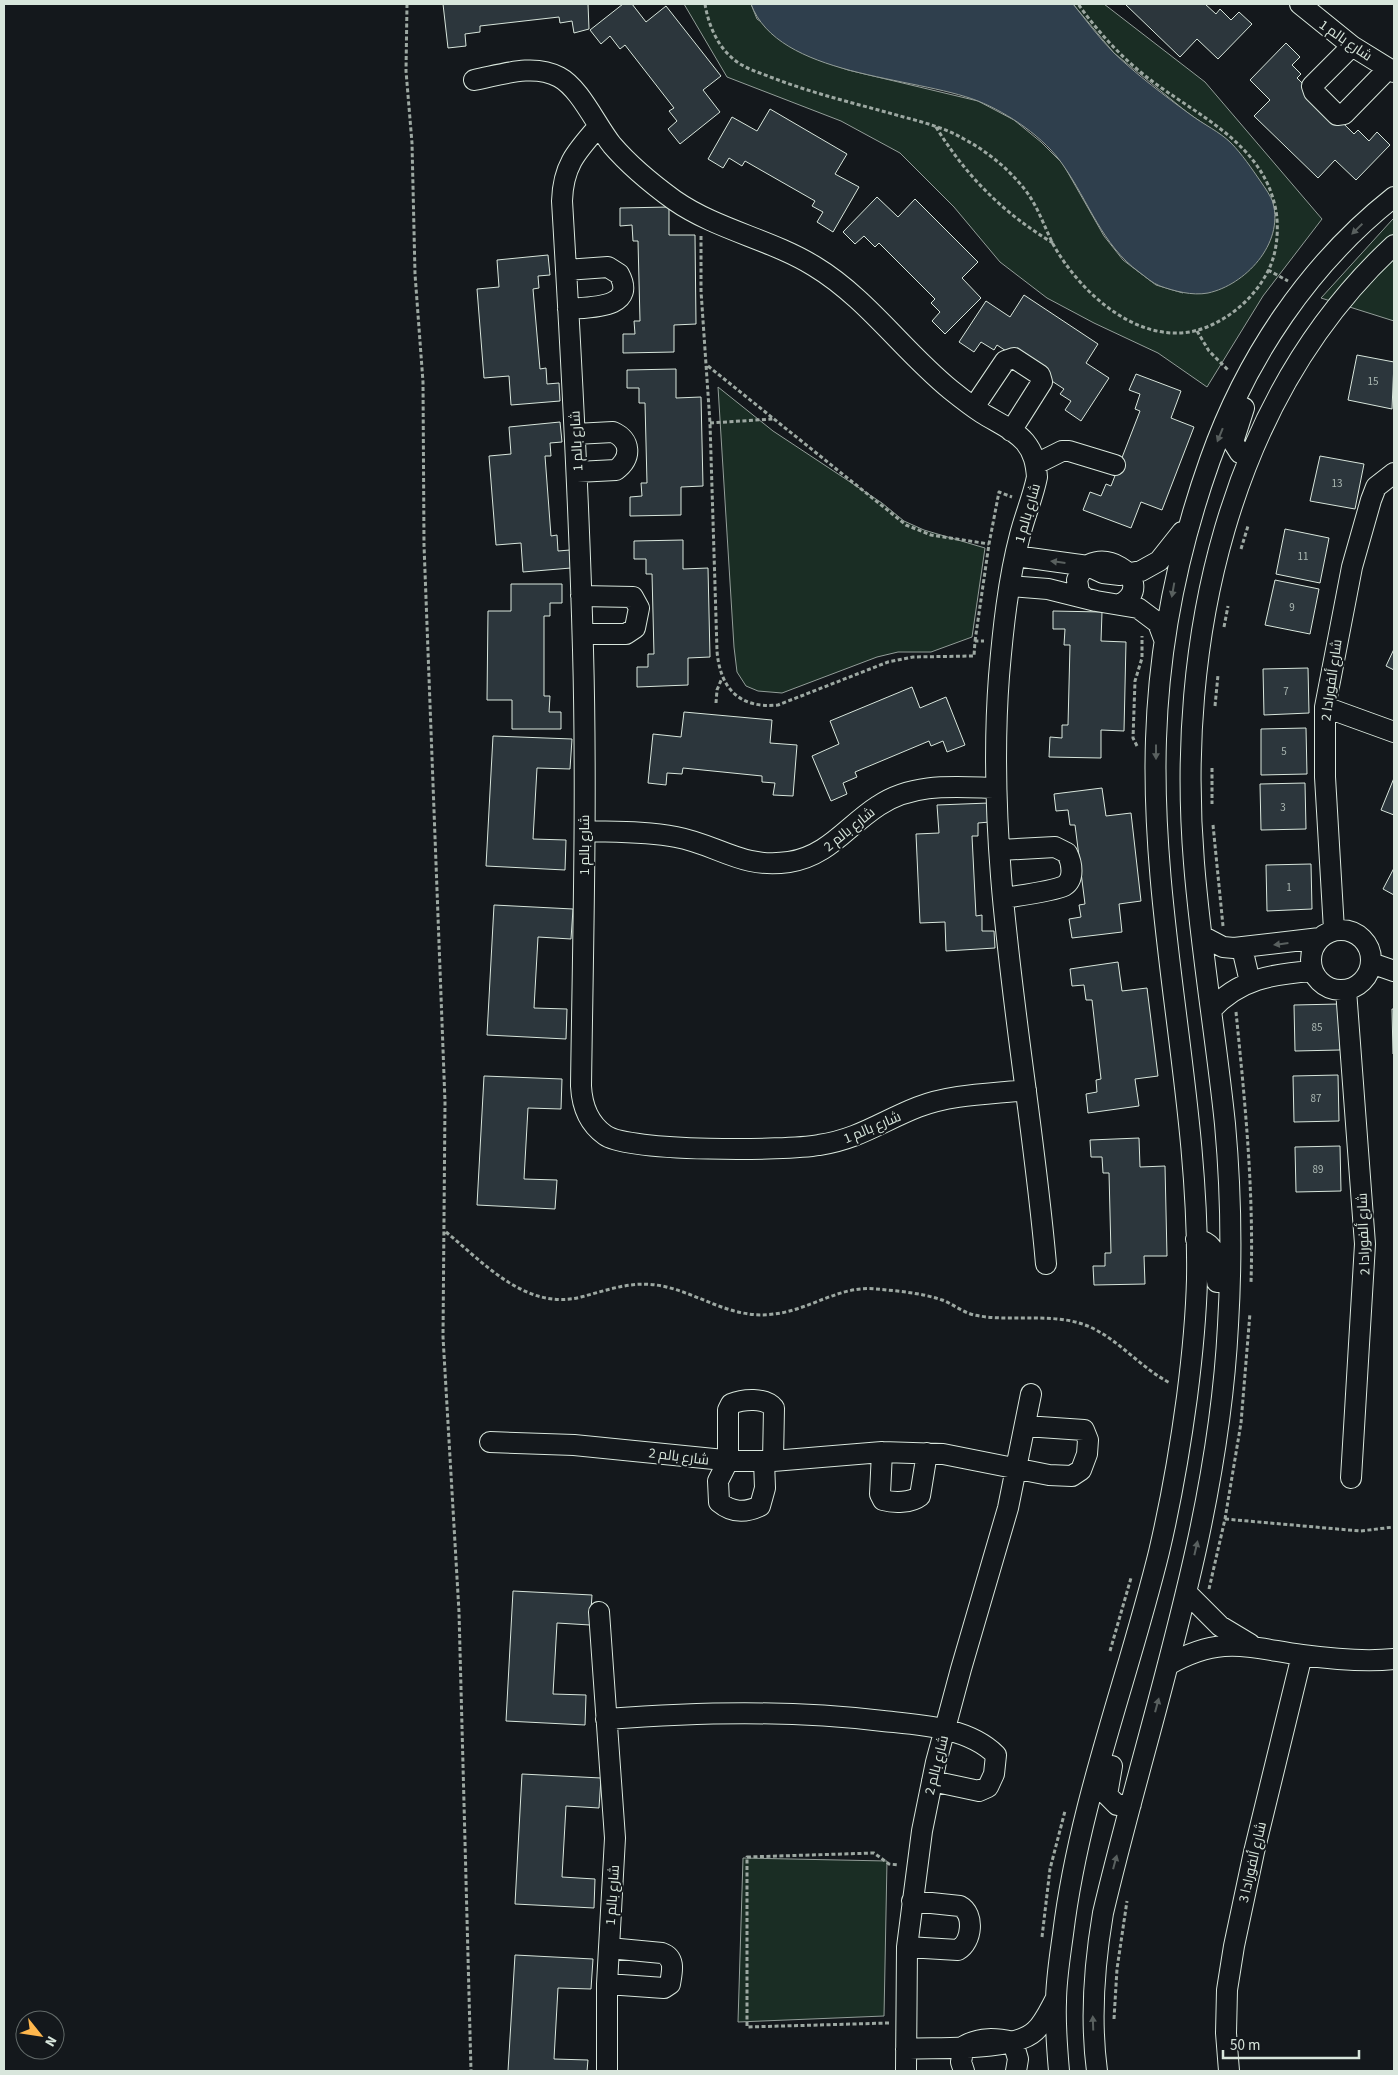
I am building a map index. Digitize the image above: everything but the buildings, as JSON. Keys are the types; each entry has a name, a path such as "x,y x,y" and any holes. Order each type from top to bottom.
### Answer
{"street":[{"name":"شارع بالم 1","path":"1300,4 1352,46 1391,70"},
{"path":"1352,46 1312,86 1314,92 1337,115 1344,114 1391,70"},
{"name":"شارع بالم 1","path":"474,80 536,70 549,72 561,78 572,87 613,146 647,178 701,216 773,244 809,262 836,280 855,296 923,367 974,407 1024,441 1032,451 1036,464 1035,490 1015,556 1002,642 997,714 996,788 1004,898 1046,1264"},
{"name":"شارع بالم 1","path":"598,127 570,162 564,174 562,201 577,472 583,634 585,830 582,1101 595,1126 606,1136 619,1142 633,1145 717,1148 801,1148 853,1137 919,1107 935,1102 1026,1090"},
{"path":"1059,2071 1056,1998 1067,1902 1077,1847 1141,1617 1172,1494 1194,1331 1196,1239 1189,1130 1163,904 1156,804 1156,740 1164,638 1188,524 1214,450 1243,383 1262,349 1292,304 1336,250 1394,197"},
{"path":"1097,2071 1093,2005 1102,1913 1168,1665 1207,1502 1220,1424 1229,1307 1230,1223 1225,1127 1194,865 1191,805 1191,745 1203,624 1221,539 1250,456 1282,389 1315,335 1354,286 1394,245"},
{"path":"566,270 608,266 619,274 623,287 622,294 612,304 568,309"},
{"path":"1250,456 1240,453 1236,448 1233,442 1234,436 1261,368 1292,304"},
{"path":"974,407 1002,364 1009,358 1014,358 1040,375 1042,382 1011,431"},
{"path":"575,434 613,432 625,442 628,449 622,465 616,470 577,472"},
{"path":"1036,464 1062,451 1069,451 1115,464"},
{"name":"شارع ألفورادا 2","path":"1327,934 1325,707 1352,567 1371,500 1376,487 1394,473"},
{"path":"1015,556 1088,566 1103,573 1120,575 1150,567 1159,561 1188,524"},
{"path":"1084,597 1079,592 1077,580 1079,574 1088,566"},
{"path":"1128,573 1132,578 1133,590 1127,601 1130,606"},
{"path":"1010,586 1048,588 1108,604 1130,606 1158,623 1164,638"},
{"path":"581,596 633,597 639,608 635,628 626,634 583,634"},
{"path":"1325,707 1394,732"},
{"name":"شارع بالم 2","path":"585,830 675,836 691,840 738,859 773,864 808,857 824,850 878,805 908,792 940,787 996,788"},
{"path":"1000,850 1055,847 1067,853 1072,864 1070,877 1063,886 1004,898"},
{"path":"1202,936 1223,947 1238,948 1327,934 1353,932 1361,937 1371,953 1371,963 1363,981 1346,990 1326,986 1312,971 1311,957 1327,934"},
{"path":"1238,948 1250,982"},
{"path":"1371,963 1394,971"},
{"path":"1211,1010 1229,992 1250,982 1312,971"},
{"name":"شارع ألفورادا 2","path":"1346,990 1365,1244 1351,1478"},
{"path":"1196,1239 1208,1243 1215,1252 1217,1292 1221,1301 1229,1307"},
{"name":"شارع بالم 2","path":"906,2071 907,1946 916,1866 932,1781 1004,1525 1031,1394"},
{"path":"765,1401 774,1408 768,1461 760,1506 749,1511 728,1510 719,1502 718,1481 728,1460 728,1410 731,1404 736,1402 765,1401"},
{"path":"1017,1467 1049,1475 1072,1476 1081,1470 1087,1454 1088,1440 1084,1430 1025,1426"},
{"name":"شارع بالم 2","path":"490,1442 574,1445 728,1460 768,1461 882,1452 927,1453 1017,1467"},
{"path":"882,1452 880,1494 883,1500 888,1502 912,1501 920,1496 927,1453"},
{"path":"1186,1592 1220,1626 1256,1647"},
{"name":"شارع بالم 1","path":"599,1612 615,1838 607,1984 606,2071"},
{"path":"1131,1804 1117,1805 1111,1801 1107,1795 1107,1788 1131,1685 1141,1617"},
{"path":"1216,1646 1220,1626"},
{"path":"1168,1665 1198,1650 1236,1644 1344,1660 1394,1659"},
{"name":"شارع ألفورادا 3","path":"1229,2071 1226,2034 1227,1990 1234,1946 1254,1852 1302,1655"},
{"path":"606,1719 696,1712 783,1712 946,1728 987,1746 996,1755 994,1774 988,1787 978,1791 932,1781"},
{"path":"907,1946 958,1950 966,1943 969,1932 968,1915 965,1909 960,1906 912,1901"},
{"path":"607,1984 664,1988 670,1984 672,1964 668,1956 662,1953 609,1948"},
{"path":"906,2048 1013,2042 1034,2032 1056,1998"},
{"path":"1013,2042 1018,2059 1016,2071"},
{"path":"964,2046 961,2062 964,2071"}],"path":[{"path":"407,4 406,71 412,143 415,274 425,436 424,544 445,1102 443,1336 459,1612 471,2071"},
{"path":"705,4 711,27 718,43 744,67 818,93 936,126 962,137 986,152 1008,171 1027,192 1042,217 1053,244 1086,289 1107,307 1130,322 1164,332 1198,331 1219,322 1237,311 1268,270 1277,242 1278,221 1270,190 1254,161 1232,137 1207,117 1146,77 1119,53 1094,26 1078,4"},
{"path":"936,126 956,157 986,193 1029,229 1053,244"},
{"path":"701,216 701,291 708,366 717,651 722,678 729,689 740,698 764,706 778,705 888,662 913,657 974,656 989,544 999,492 1018,499 1022,486 1035,490"},
{"path":"1198,331 1209,351 1243,383"},
{"path":"708,366 906,525 931,535 989,544"},
{"path":"710,423 773,419"},
{"path":"1241,550 1249,522"},
{"path":"1223,634 1230,597"},
{"path":"1130,606 1142,646 1135,680 1133,738 1138,747"},
{"path":"975,641 1002,642"},
{"path":"1214,715 1218,670"},
{"path":"716,703 717,690 722,678"},
{"path":"1212,765 1213,814"},
{"path":"1213,824 1223,926 1238,948"},
{"path":"445,1232 507,1282 534,1295 565,1299 616,1286 637,1284 659,1285 680,1290 728,1311 759,1315 789,1311 853,1290 875,1289 944,1300 973,1315 1060,1320 1089,1326 1103,1333 1143,1366 1187,1392"},
{"path":"1167,1391 1170,1373"},
{"path":"1225,1519 1360,1531 1394,1527"},
{"path":"1108,1660 1132,1574"},
{"path":"1041,1946 1050,1869 1068,1803"},
{"path":"905,2022 747,2027 747,1856 874,1853 889,1864 916,1866"},
{"path":"1114,2025 1117,1969 1129,1892"}],"green space":[{"path":"684,4 751,4 757,19 809,56 848,70 978,101 1014,120 1041,142 1063,164 1104,236 1123,260 1156,285 1183,293 1230,142 1188,113 1114,53 1073,4 1104,4 1205,82 1322,219 1263,296 1207,387 1158,353 1094,323 1047,298 1000,262 954,207 900,153 841,121 727,77"},
{"path":"1394,218 1394,321 1321,298 1392,220"},
{"path":"718,387 773,431 882,503 904,521 924,530 985,548 972,637 931,652 898,652 877,657 782,693 758,691 746,686 737,672 734,647"},
{"path":"743,1858 887,1861 884,2016 738,2022"}],"water":[{"path":"751,4 1073,4 1114,53 1171,100 1227,139 1243,157 1266,189 1273,203 1275,218 1273,233 1267,247 1248,272 1222,289 1196,294 1157,285 1126,261 1115,249 1063,165 1046,145 1025,127 1001,112 978,101 951,93 885,79 818,60 789,46 766,28"}]}
